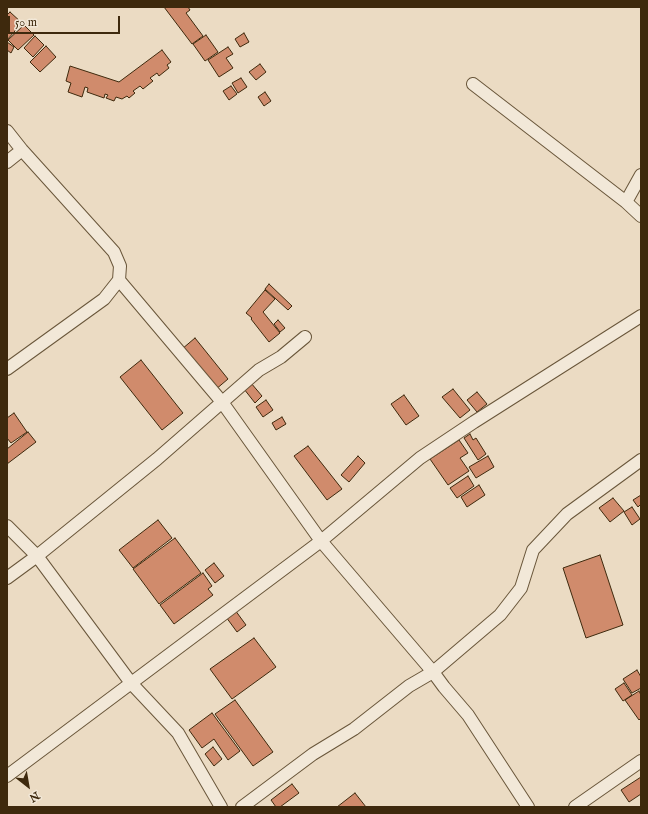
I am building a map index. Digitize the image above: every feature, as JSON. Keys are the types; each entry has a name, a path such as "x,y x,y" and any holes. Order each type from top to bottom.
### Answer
{"street":[{"path":"473,84 626,202 641,216"},
{"path":"7,131 22,150 114,252 120,266 119,280 104,299 7,369"},
{"path":"7,162 22,150"},
{"path":"626,202 641,175"},
{"path":"119,280 222,402 321,541 468,715 528,807"},
{"path":"7,776 321,541 420,458 641,316"},
{"path":"7,578 37,556 158,459 259,370 281,357 304,337"},
{"path":"242,807 313,754 354,729 409,686 433,672 500,615 521,588 533,550 567,514 641,460"},
{"path":"7,526 37,556 131,683 178,733 221,807"},
{"path":"575,807 641,762"}],"building":[{"path":"164,7 188,7 190,10 186,13 203,36 192,44"},
{"path":"10,12 22,23 7,40 7,15"},
{"path":"24,25 34,35 18,50 8,40"},
{"path":"244,33 249,42 240,47 235,39"},
{"path":"206,35 218,52 205,61 193,44"},
{"path":"35,36 44,45 33,57 24,48"},
{"path":"7,42 14,47 11,53 7,50"},
{"path":"46,46 56,57 40,72 30,62"},
{"path":"228,47 233,54 226,58 233,68 219,77 208,60"},
{"path":"162,50 171,62 167,65 169,68 159,76 157,73 150,78 153,81 143,89 140,86 133,91 135,93 129,98 127,96 122,99 116,97 114,101 106,98 108,95 105,94 104,98 87,92 88,88 85,87 82,97 68,92 71,83 66,81 70,66 119,82"},
{"path":"260,64 266,72 256,80 249,72"},
{"path":"241,78 247,87 238,93 232,83"},
{"path":"231,86 237,94 229,100 223,91"},
{"path":"265,92 271,101 264,106 258,97"},
{"path":"269,284 292,306 288,310 265,289"},
{"path":"265,290 275,299 263,312 280,333 269,342 251,319 252,318 246,313"},
{"path":"278,320 285,328 280,332 274,324"},
{"path":"195,338 228,379 215,390 182,349"},
{"path":"141,360 183,413 162,430 120,377"},
{"path":"251,383 262,396 255,403 244,389"},
{"path":"453,389 470,410 460,418 442,397"},
{"path":"477,392 487,404 477,412 467,400"},
{"path":"404,395 419,416 406,425 391,404"},
{"path":"266,400 273,410 263,417 256,407"},
{"path":"14,413 27,432 11,443 7,438 7,418"},
{"path":"282,417 286,424 276,430 272,423"},
{"path":"28,432 36,442 7,464 7,449"},
{"path":"470,434 473,440 476,438 486,454 478,460 464,438"},
{"path":"459,440 468,453 460,458 469,471 448,485 430,459"},
{"path":"308,446 342,489 327,500 294,456"},
{"path":"358,456 365,463 349,482 341,475"},
{"path":"488,456 494,467 476,478 469,467"},
{"path":"468,476 474,486 457,498 450,488"},
{"path":"479,485 485,495 467,507 461,497"},
{"path":"641,495 641,504 638,507 633,500"},
{"path":"613,498 624,511 610,522 599,508"},
{"path":"632,507 640,519 632,525 624,512"},
{"path":"158,520 172,538 133,568 119,550"},
{"path":"175,538 201,573 159,604 133,569"},
{"path":"600,555 623,625 586,638 563,568"},
{"path":"214,563 224,576 215,583 205,570"},
{"path":"203,573 212,586 208,589 213,595 174,624 160,605"},
{"path":"235,610 246,625 237,632 226,617"},
{"path":"254,638 276,667 232,699 210,669"},
{"path":"637,670 641,677 641,688 632,693 623,679"},
{"path":"624,683 632,695 623,701 615,689"},
{"path":"639,691 641,695 641,718 639,720 625,700"},
{"path":"235,700 273,752 253,766 215,714"},
{"path":"212,713 240,751 228,760 214,739 202,748 189,730"},
{"path":"213,747 222,759 214,766 205,754"},
{"path":"641,777 641,794 629,802 621,790"},
{"path":"292,784 299,793 280,807 276,807 271,800"},
{"path":"355,793 366,807 337,807"}]}
